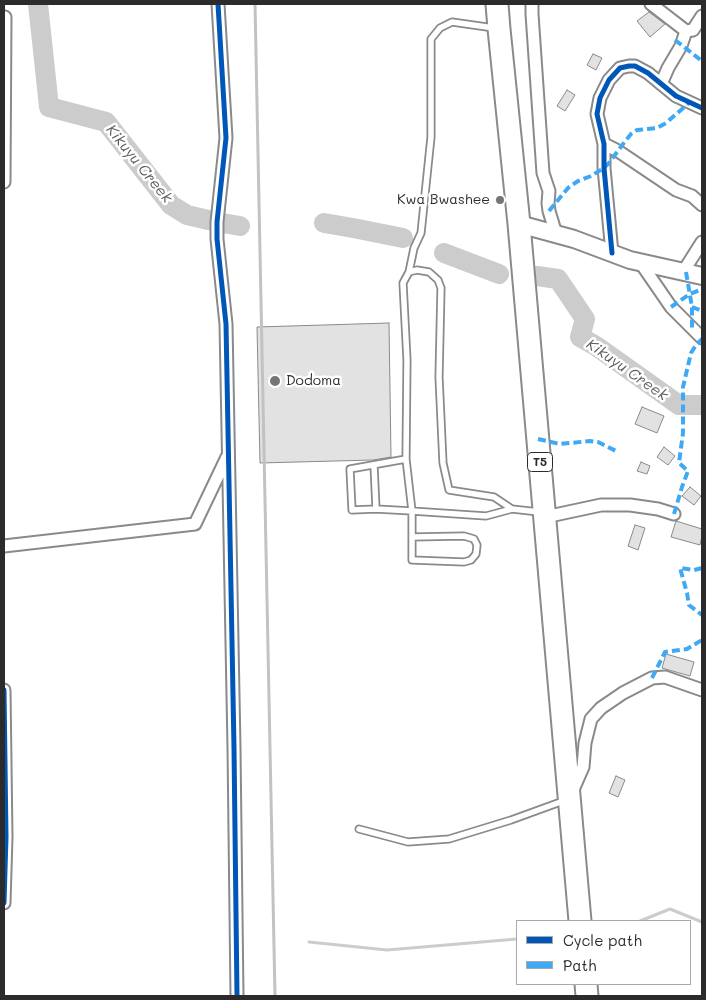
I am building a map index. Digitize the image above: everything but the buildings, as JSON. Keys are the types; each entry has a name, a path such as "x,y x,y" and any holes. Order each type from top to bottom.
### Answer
{"highway":[{"name":"T5","path":"497,4 519,224 580,920"}],"street":[{"path":"218,4 226,138 217,238 226,324 237,996"},
{"path":"532,4 543,173 549,191 549,211 556,234"},
{"path":"651,4 686,32"},
{"path":"686,32 693,30 702,16"},
{"path":"4,182 5,17"},
{"path":"661,84 681,46 686,32"},
{"path":"612,254 604,168 604,144 597,114 600,98 609,80 620,68 635,66 648,73 676,96 702,108"},
{"path":"604,144 618,151 676,190 692,196 702,205"},
{"path":"519,224 574,239 630,260 702,276"},
{"path":"683,272 702,242"},
{"path":"640,262 671,307 702,338"},
{"path":"4,546 196,524 228,453"},
{"path":"545,515 601,505 630,505 658,509 674,514"},
{"path":"569,799 583,767 590,719 601,708 623,693 652,678 665,677 702,690"},
{"path":"4,690 6,837 4,903"}],"lane":[{"path":"412,537 464,536 474,539 477,545 476,554 471,560 464,562 412,560 412,537 412,511 406,459 407,360 403,283 409,272 414,248 421,233 431,137 431,39 440,28 452,22 499,29"},
{"path":"409,272 417,270 429,272 438,280 441,288 440,387 443,463 449,490 494,497 512,509 545,515"},
{"path":"406,459 350,469 352,510 376,509 486,516 512,509"},
{"path":"374,465 376,509"},
{"path":"358,829 408,842 449,839 511,820 569,799"}],"waterway":[{"name":"Kikuyu Creek","path":"38,4 49,107 106,122 171,205 187,215 240,226"},
{"name":"Kikuyu Creek","path":"324,223 403,238"},
{"name":"Kikuyu Creek","path":"444,253 499,274"},
{"name":"Kikuyu Creek","path":"537,276 558,279 585,319 580,337 596,346 679,405 702,405"},
{"path":"642,920 670,909 702,922"},
{"path":"309,942 387,950 516,939"}],"railway":[{"path":"255,4 275,996"}],"marked path":[{"path":"675,40 702,61"},
{"path":"549,211 568,188 604,168 631,134 637,130 657,128 666,123 690,102"},
{"path":"686,272 692,307 692,329"},
{"path":"671,307 690,294 702,289"},
{"path":"692,307 702,311"},
{"path":"674,514 688,471 679,463 683,433 683,387 691,353 702,339"},
{"path":"538,439 560,444 598,442 616,451"},
{"path":"702,568 694,570 680,568 689,605 702,615"},
{"path":"652,678 665,652 687,649 702,640"}],"cycle path":[{"path":"218,4 226,138 217,222 217,239 226,324 237,996"},
{"path":"612,253 604,168 604,144 597,114 600,98 609,80 620,68 635,66 648,73 676,96 702,108"},
{"path":"4,690 6,837 4,903"}],"place":[{"name":"Kwa Bwashee","path":"500,200"},
{"name":"Dodoma","path":"275,381"}]}
